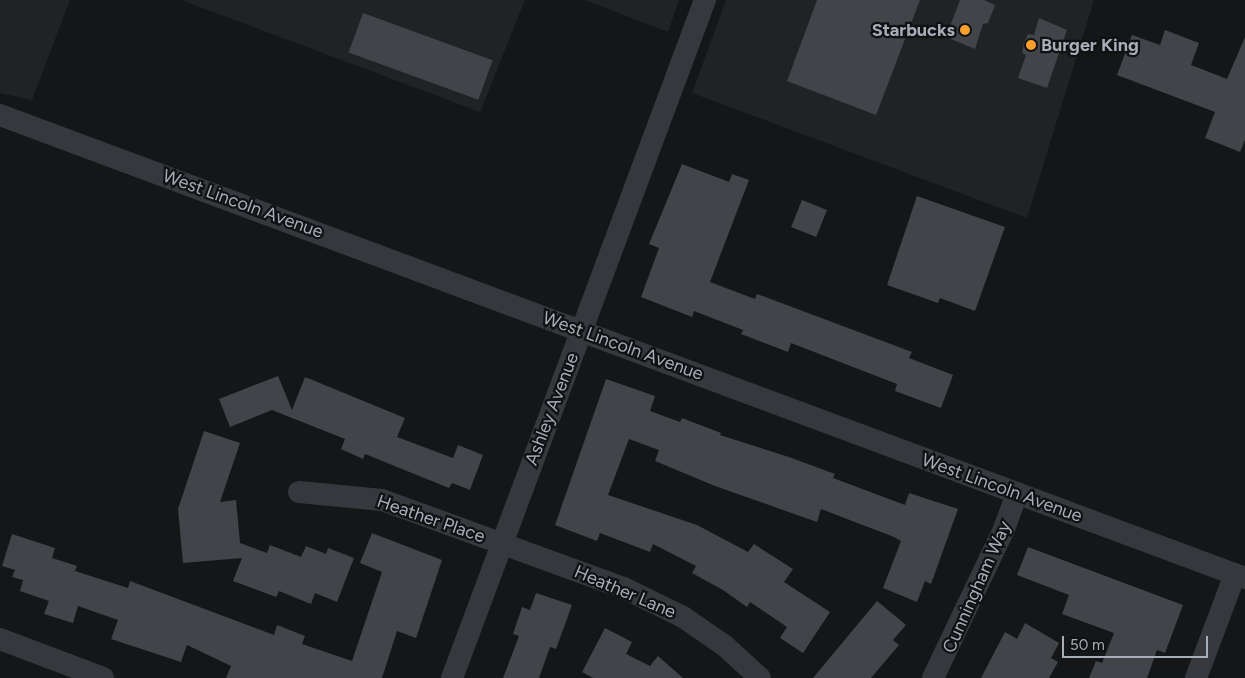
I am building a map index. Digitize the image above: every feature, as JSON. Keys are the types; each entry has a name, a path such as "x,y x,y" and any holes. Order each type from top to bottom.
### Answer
{"street":[{"name":"Ashley Avenue","path":"452,678 705,0"},
{"name":"West Lincoln Avenue","path":"0,115 1240,576"},
{"name":"Heather Place","path":"299,492 382,500 502,544"},
{"name":"Cunningham Way","path":"933,678 1004,529 1017,493"},
{"name":"Heather Lane","path":"502,544 624,588 683,617 725,646 760,678"},
{"path":"1196,678 1240,576"},
{"path":"0,639 103,678"}],"shaded area":[{"path":"0,0 70,0 32,100 0,93"},
{"path":"181,0 525,0 480,112"},
{"path":"585,0 679,0 668,32"},
{"path":"726,0 1094,0 1027,218 692,93"}],"building":[{"path":"817,0 920,0 876,115 787,81"},
{"name":"Starbucks","path":"960,0 984,0 995,5 988,23 983,24 975,49 946,37"},
{"path":"363,13 493,60 478,100 349,52"},
{"path":"1039,18 1067,30 1047,88 1018,78 1026,55 1022,53 1024,43 1028,34 1034,35"},
{"path":"1165,30 1199,43 1191,65 1227,79 1245,37 1245,140 1240,152 1205,138 1215,112 1117,75 1132,35 1160,45"},
{"path":"682,164 729,182 732,174 749,180 710,282 755,299 757,294 912,352 909,358 953,375 941,408 895,391 897,384 791,343 788,352 741,334 743,330 694,311 692,317 641,297 659,248 649,244"},
{"path":"917,196 1005,227 975,311 940,298 938,303 887,285"},
{"path":"802,200 827,210 816,237 791,227"},
{"path":"278,376 292,410 305,377 405,418 397,437 453,458 458,445 483,455 470,490 452,483 449,488 365,454 363,459 341,449 345,439 272,410 230,427 219,399"},
{"path":"606,379 655,396 650,411 680,422 682,418 721,433 720,435 789,457 835,474 833,478 905,505 909,493 958,509 931,584 925,581 917,602 883,588 901,541 894,537 821,509 817,522 715,486 655,461 659,450 629,439 608,495 697,525 748,552 754,544 793,569 784,582 830,612 803,653 780,638 787,627 750,602 747,607 723,590 692,573 696,566 653,544 650,552 600,533 597,541 555,525"},
{"path":"204,431 240,443 220,502 236,500 240,543 267,553 270,545 301,557 306,546 326,554 328,548 354,558 337,602 315,593 311,604 279,591 276,597 233,581 242,558 183,563 178,509"},
{"path":"372,533 442,560 416,638 397,631 382,678 226,678 231,666 187,645 181,662 111,639 118,620 78,606 73,623 44,614 49,601 20,591 23,580 12,577 15,570 2,566 12,534 55,548 52,558 77,566 75,571 128,588 130,581 274,635 277,625 305,636 302,644 352,661 382,572 360,563"},
{"path":"1028,547 1183,605 1165,653 1157,650 1147,678 1089,678 1096,661 1102,663 1114,633 1062,614 1069,595 1017,575"},
{"path":"536,593 572,605 556,649 550,647 539,678 503,678 519,636 513,634 522,607 530,610"},
{"path":"877,601 906,625 893,640 899,645 871,678 813,678"},
{"path":"1025,623 1059,643 1051,658 1058,662 1049,678 981,678 1005,632 1017,639"},
{"path":"605,628 632,642 626,654 650,666 658,656 683,678 593,678 582,672"}],"place":[{"name":"Starbucks","path":"965,30"},
{"name":"Burger King","path":"1031,45"}]}
